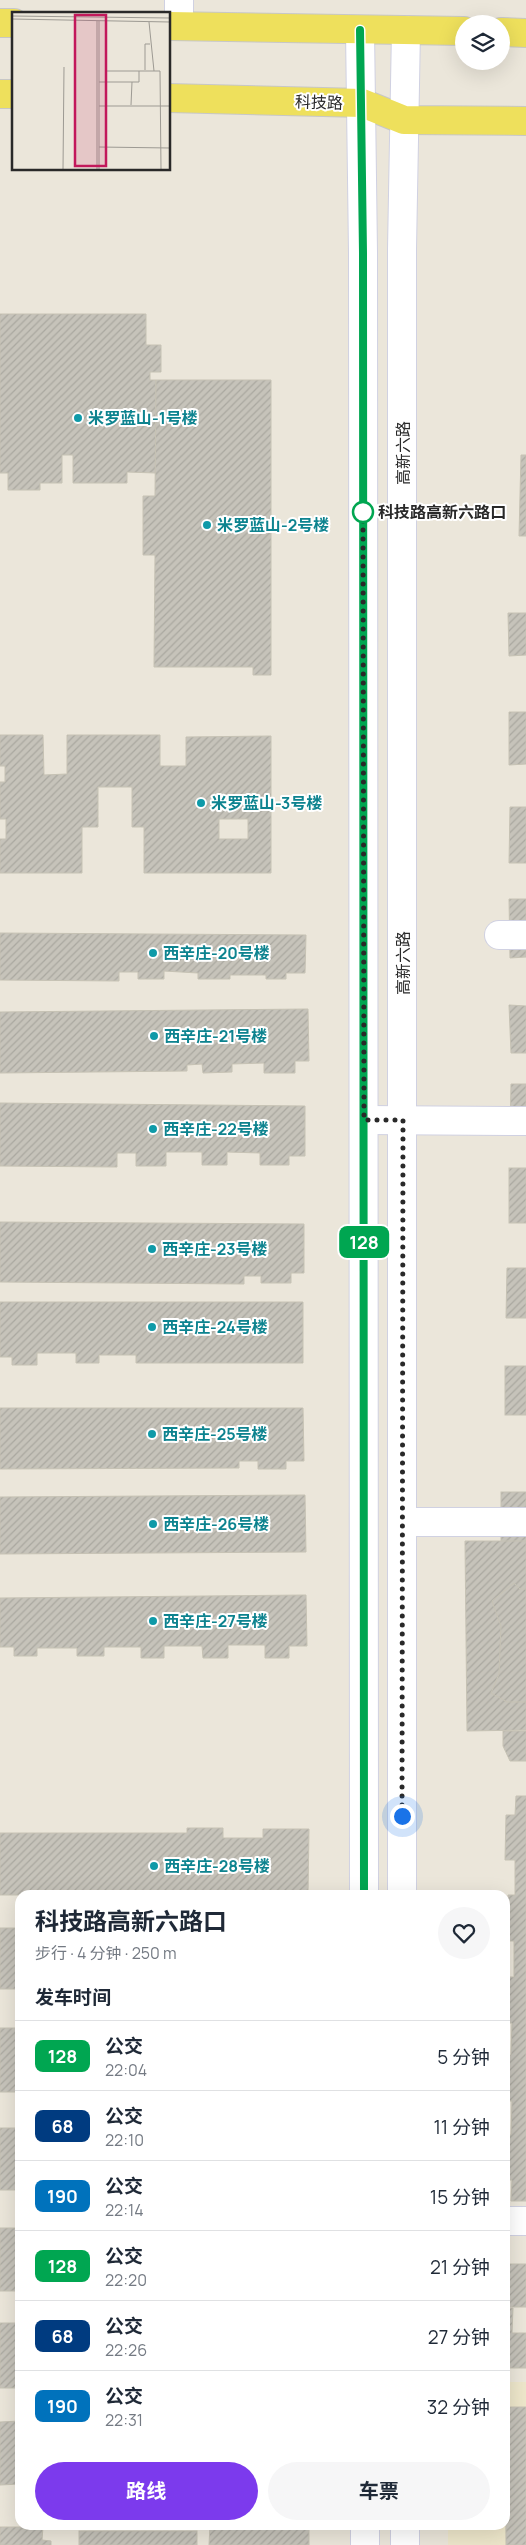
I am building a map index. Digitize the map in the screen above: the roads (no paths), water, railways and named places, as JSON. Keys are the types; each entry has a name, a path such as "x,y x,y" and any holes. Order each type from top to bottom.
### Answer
{"main road":[{"path":"176,17 360,30 455,32"},
{"path":"510,32 526,33"},
{"name":"科技路","path":"170,98 362,103 404,120 526,121"}],"street":[{"path":"360,30 362,103 364,1890"},
{"name":"高新六路","path":"402,1890 404,120 406,30"},
{"path":"499,935 526,935"},
{"path":"364,1120 526,1121"},
{"path":"403,1522 526,1522"},
{"path":"510,2221 526,2221"},
{"path":"365,2530 365,2545"},
{"path":"405,2530 405,2545"}],"place":[{"name":"米罗蓝山-1号楼","path":"78,418"},
{"name":"科技路高新六路口","path":"363,512"},
{"name":"米罗蓝山-2号楼","path":"207,525"},
{"name":"米罗蓝山-3号楼","path":"201,803"},
{"name":"西辛庄-20号楼","path":"153,953"},
{"name":"西辛庄-21号楼","path":"154,1036"},
{"name":"西辛庄-22号楼","path":"153,1129"},
{"name":"西辛庄-23号楼","path":"152,1249"},
{"name":"西辛庄-24号楼","path":"152,1327"},
{"name":"西辛庄-25号楼","path":"152,1434"},
{"name":"西辛庄-26号楼","path":"153,1524"},
{"name":"西辛庄-27号楼","path":"153,1621"},
{"name":"西辛庄-28号楼","path":"154,1866"}]}
